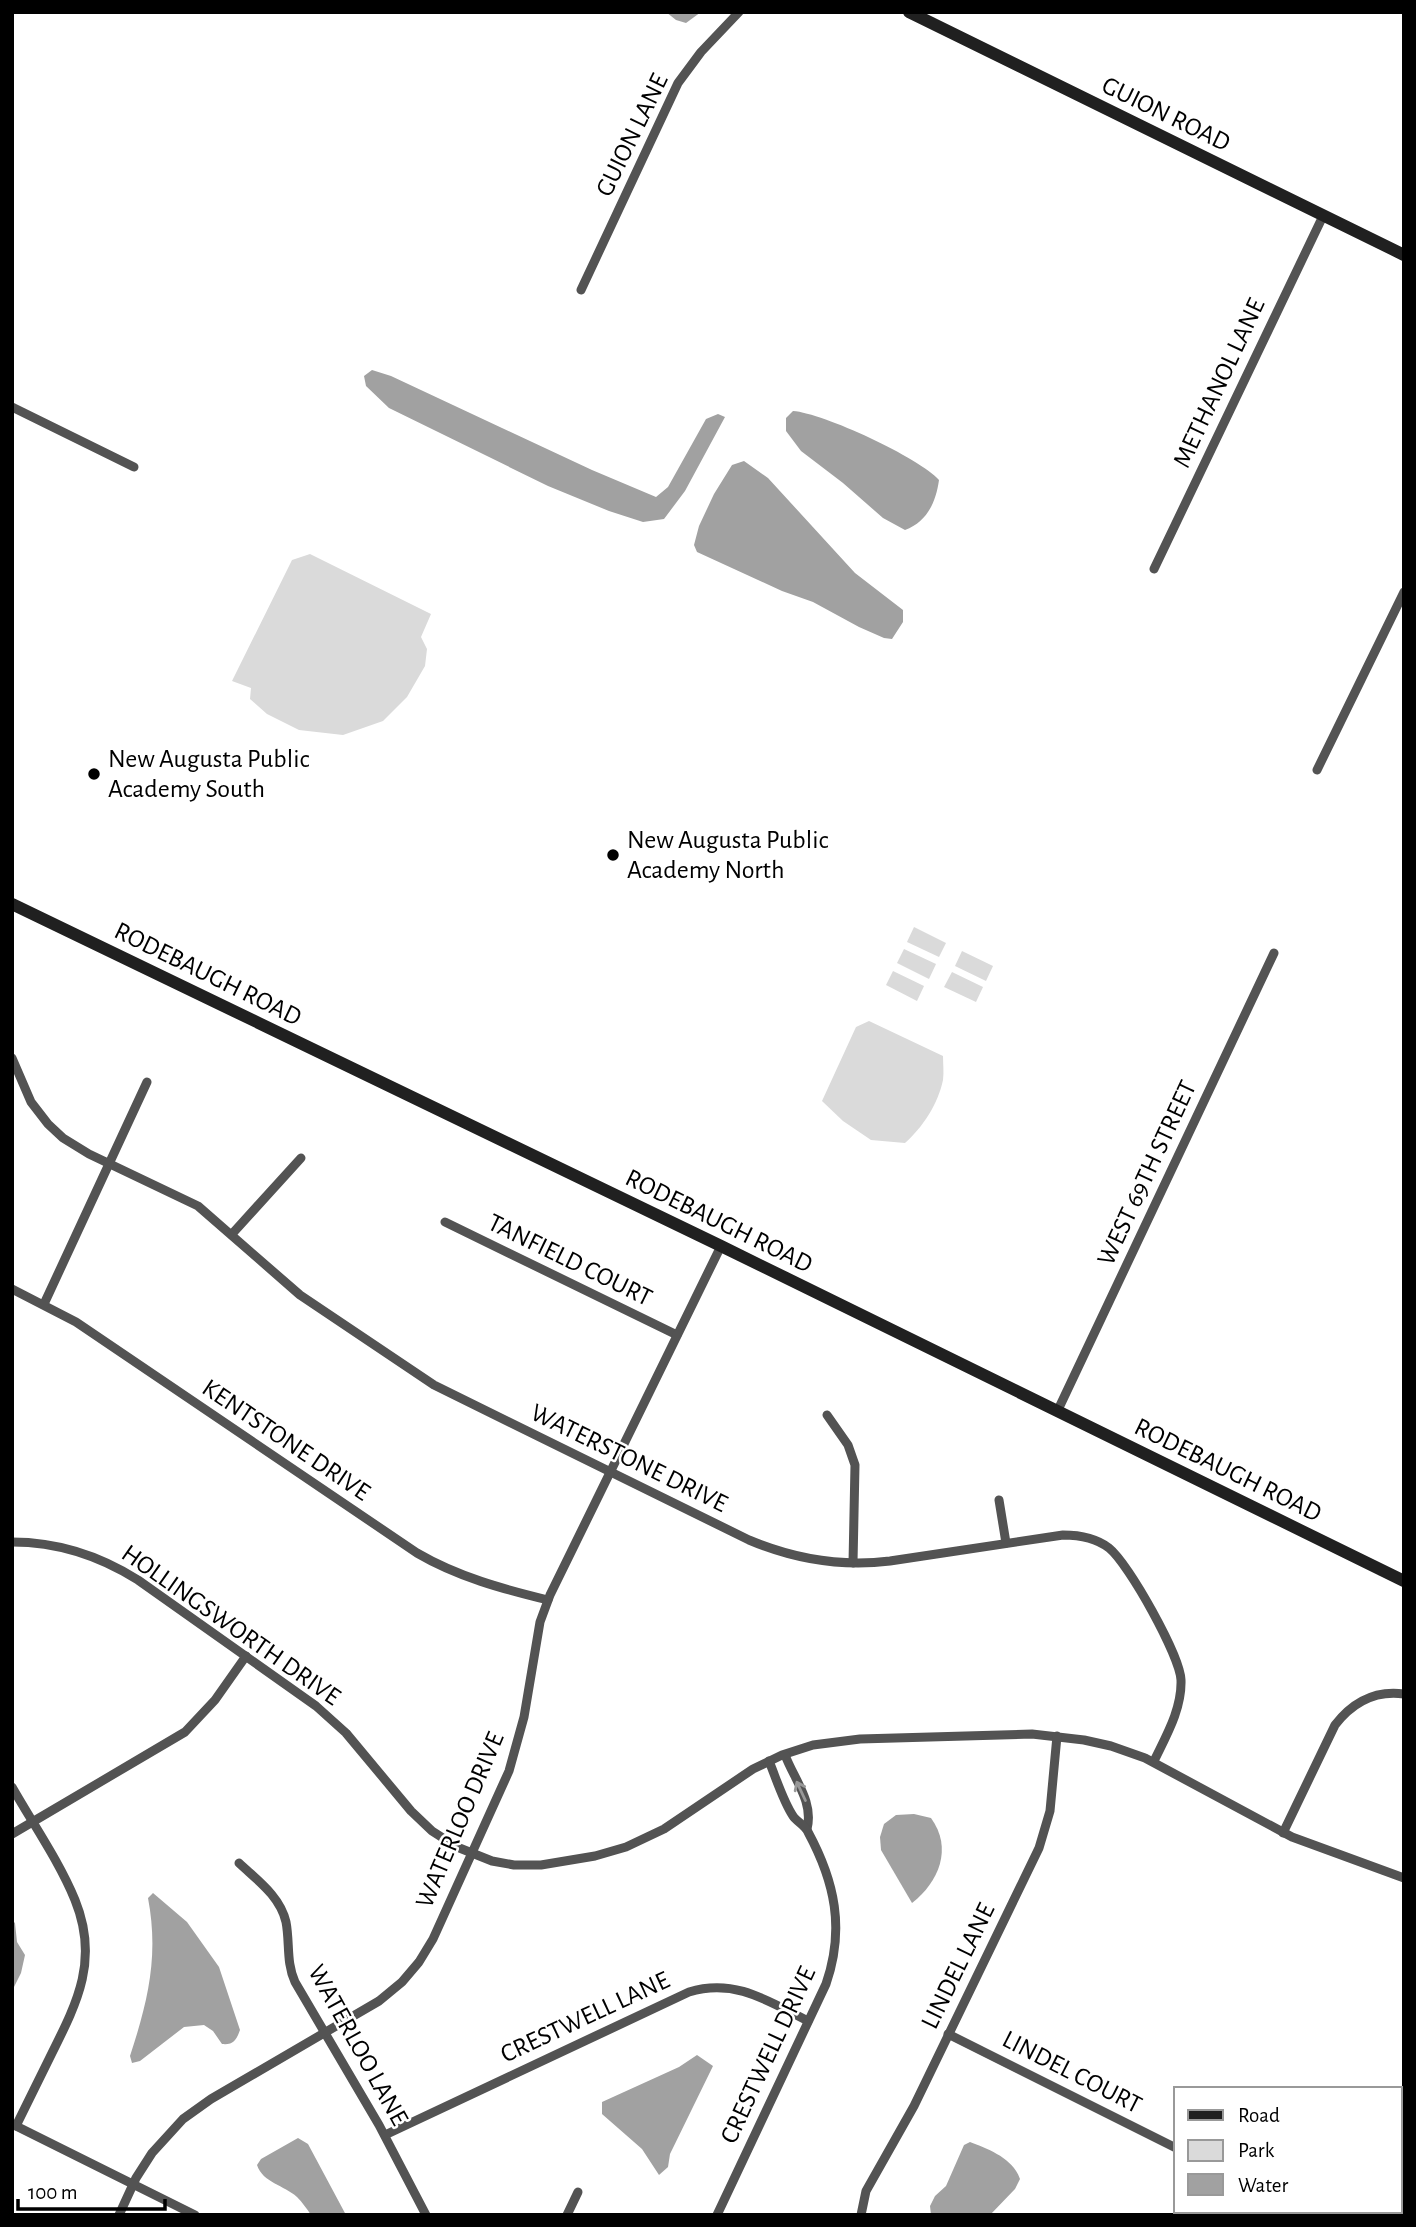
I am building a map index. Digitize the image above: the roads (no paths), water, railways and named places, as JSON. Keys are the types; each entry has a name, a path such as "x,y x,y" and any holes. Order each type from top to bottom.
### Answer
{"street":[{"name":"GUION LANE","path":"582,290 678,83 701,52 739,12"},
{"name":"GUION ROAD","path":"909,12 1404,255"},
{"name":"METHANOL LANE","path":"1154,569 1322,216"},
{"path":"12,407 134,467"},
{"path":"1317,770 1404,592"},
{"name":"RODEBAUGH ROAD","path":"12,905 721,1246 1404,1581"},
{"name":"WEST 69TH STREET","path":"1057,1412 1274,953"},
{"name":"WATERSTONE DRIVE","path":"12,1058 29,1098 48,1124 71,1144 194,1204 300,1295 434,1385 765,1546 813,1560 853,1563 886,1562 1063,1535 1082,1536 1104,1545 1124,1563 1173,1653 1180,1675 1177,1712 1154,1761"},
{"path":"44,1304 147,1082"},
{"path":"232,1234 301,1158"},
{"name":"TANFIELD COURT","path":"444,1222 677,1335"},
{"name":"WATERLOO DRIVE","path":"119,2215 134,2183 157,2147 183,2119 211,2099 379,2001 402,1982 419,1962 433,1939 504,1782 524,1717 536,1644 548,1600 721,1246"},
{"name":"KENTSTONE DRIVE","path":"12,1289 76,1322 418,1553 450,1570 490,1585 548,1600"},
{"path":"827,1415 848,1445 855,1465 853,1563"},
{"path":"999,1500 1006,1543"},
{"name":"HOLLINGSWORTH DRIVE","path":"12,1542 62,1548 113,1565 138,1580 308,1699 332,1719 421,1821 444,1840 470,1854 500,1863 528,1866 617,1850 664,1829 745,1774 769,1761 822,1743 860,1739 1032,1734 1111,1746 1154,1761 1283,1833 1317,1848 1404,1878"},
{"path":"12,1834 185,1732 215,1700 246,1656"},
{"path":"1283,1833 1335,1725 1344,1713 1352,1706 1381,1694 1404,1695"},
{"name":"LINDEL LANE","path":"861,2215 866,2191 914,2106 1042,1839 1050,1811 1058,1736"},
{"name":"CRESTWELL DRIVE","path":"785,1755 805,1797 810,1816 807,1829"},
{"name":"CRESTWELL DRIVE","path":"717,2215 829,1976 835,1953 837,1927 831,1888 807,1829 793,1817 769,1761"},
{"path":"12,1787 76,1902 84,1932 85,1968 74,2010 14,2125 195,2215"},
{"name":"WATERLOO LANE","path":"239,1863 269,1891 281,1909 286,1924 293,1978 385,2135 426,2215"},
{"name":"CRESTWELL LANE","path":"385,2135 701,1988 726,1987 744,1991 808,2021"},
{"name":"LINDEL COURT","path":"948,2034 1174,2147"},
{"path":"567,2215 578,2192"}],"water":[{"path":"666,12 701,12 686,23 676,20"},
{"path":"372,370 391,376 656,497 668,487 706,419 718,414 725,417 685,491 664,519 643,522 548,486 389,408 366,386 364,376"},
{"path":"793,411 826,420 870,438 929,471 939,480 936,496 925,516 905,530 883,518 801,451 786,431 786,418"},
{"path":"744,461 768,478 855,573 903,610 903,622 892,639 859,627 813,602 782,591 697,552 694,545 699,526 714,494 732,465"},
{"path":"914,1814 931,1818 938,1829 942,1853 936,1875 912,1903 881,1850 880,1837 884,1824 896,1815"},
{"path":"153,1893 187,1922 219,1967 240,2030 234,2042 222,2044 213,2031 204,2025 184,2027 140,2061 132,2063 130,2056 150,1978 152,1939 148,1898"},
{"path":"12,1920 15,1923 17,1942 25,1955 21,1973 12,1991"},
{"path":"697,2055 713,2066 670,2154 668,2167 659,2175 642,2149 602,2114 602,2102 679,2067"},
{"path":"298,2138 308,2144 346,2215 311,2215 297,2197 269,2180 260,2171 257,2165 261,2159"},
{"path":"970,2142 999,2155 1012,2165 1020,2179 1015,2189 990,2215 931,2215 930,2206 935,2196 946,2186 964,2145"}],"place":[{"name":"New Augusta Public Academy South","path":"94,774"},
{"name":"New Augusta Public Academy North","path":"613,855"}]}
